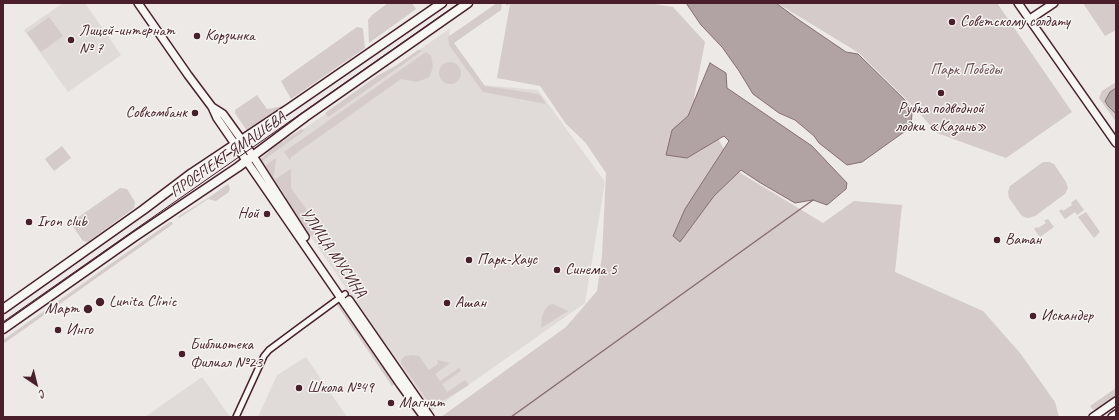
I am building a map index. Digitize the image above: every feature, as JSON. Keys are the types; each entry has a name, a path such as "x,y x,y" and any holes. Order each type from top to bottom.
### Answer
{"main road":[{"name":"ПРОСПЕКТ ЯМАШЕВА","path":"3,309 143,210 192,173 239,142 430,6 442,3"},
{"name":"ПРОСПЕКТ ЯМАШЕВА","path":"3,329 134,237 232,171 468,3"}],"street":[{"name":"УЛИЦА МУСИНА","path":"138,3 212,107 222,113 249,158 343,296 400,384 424,417"},
{"path":"1030,19 1054,3"},
{"path":"1020,4 1116,143"},
{"name":"УЛИЦА МУСИНА","path":"343,296 430,417"},
{"path":"236,417 264,356 269,350 343,296"},
{"path":"1093,417 1116,401"},
{"path":"1112,417 1116,414"}],"shaded area":[{"name":"Лицей-интернат № 7","path":"63,3 85,3 121,55 68,92 24,30"},
{"path":"686,3 776,3 846,52 858,54 908,103 912,113 911,127 862,162 847,165 819,143 814,136 795,120 779,113 753,94 722,47 701,25"},
{"path":"451,28 449,32 452,44 481,85 538,90 605,182 585,303 430,412 263,166 261,159 285,140 302,130"},
{"path":"710,63 726,73 727,88 812,146 847,183 846,189 827,205 813,200 795,203 741,170 714,196 680,242 673,236 685,209 729,141 724,136 687,158 666,155 672,130 688,116"},
{"path":"1116,88 1116,113 1105,101 1110,92"},
{"name":"Школа №49","path":"306,357 347,417 258,417 277,375"},
{"path":"202,377 230,417 145,417 182,391"}],"green space":[{"path":"388,3 412,3 416,9 369,43 368,20 372,15"},
{"path":"497,3 502,3 501,10 454,43 485,86 539,94 546,104 483,92 449,45 448,37"},
{"path":"507,3 649,3 673,7 705,42 694,98 737,171 823,223 854,201 902,205 895,272 983,311 1020,353 1055,402 1059,417 441,417 566,327 597,291 602,256 606,173 585,142 566,124 540,86 497,78 510,4 506,6"},
{"name":"Парк Победы","path":"777,3 997,3 1072,112 1006,158 937,133 912,105 859,53"},
{"path":"1083,3 1114,3 1116,6 1116,30 1105,36"},
{"path":"49,17 63,36 41,52 27,33"},
{"path":"357,27 363,29 365,48 291,99 281,81"},
{"path":"418,50 422,51 328,117 325,113 377,76 397,65"},
{"path":"426,52 431,56 433,66 430,76 417,82 401,79 291,157 290,160 284,152"},
{"path":"450,62 458,65 461,73 458,81 450,84 442,81 439,73 442,65"},
{"path":"1116,82 1116,122 1099,98 1102,91"},
{"path":"257,95 267,109 284,106 247,131 235,113 235,110"},
{"path":"302,129 304,131 262,161 265,166 276,158 273,181 262,163 261,159 282,141 283,143 285,141 284,140"},
{"path":"62,146 71,158 54,171 45,159"},
{"path":"1043,162 1054,164 1066,182 1068,188 1065,194 1035,216 1028,218 1024,217 1009,198 1008,192 1010,186"},
{"path":"291,169 291,188 319,227 318,234 310,236 276,182 275,179"},
{"path":"228,184 230,188 229,192 216,201 208,199 179,218 178,217 208,198"},
{"path":"120,188 127,189 135,202 134,208 88,242 83,241 72,225 73,221"},
{"path":"1076,199 1084,210 1077,215 1075,212 1065,219 1059,211 1062,209 1063,211 1072,205 1071,203"},
{"path":"1086,212 1100,232 1094,238 1078,217"},
{"path":"1048,219 1054,227 1040,237 1034,229 1046,223 1044,221"},
{"path":"170,222 173,224 3,344 3,340"},
{"path":"340,303 396,383 392,386 337,305"},
{"path":"553,304 568,311 541,328 542,317 545,309 549,305"},
{"path":"405,356 419,356 429,370 438,364 437,360 450,363 435,374 440,381 459,368 461,371 442,384 447,392 465,380 469,385 432,407 401,363 401,360"},
{"path":"1116,388 1116,396 1097,410 1092,409 1090,406"}],"waterway":[{"path":"511,417 813,200"}],"tram line":[{"path":"3,322 459,3"}],"place":[{"name":"Советскому солдату","path":"952,22"},
{"name":"Корзинка","path":"197,36"},
{"name":"Лицей-интернат № 7","path":"71,40"},
{"name":"Рубка подводной лодки «Казань»","path":"941,93"},
{"name":"Совкомбанк","path":"195,113"},
{"name":"Ной","path":"267,214"},
{"name":"Iron club","path":"29,222"},
{"name":"Ватан","path":"997,240"},
{"name":"Парк-Хаус","path":"469,260"},
{"name":"Синема 5","path":"557,270"},
{"name":"Lunita Clinic","path":"100,302"},
{"name":"Ашан","path":"447,303"},
{"name":"Март","path":"88,309"},
{"name":"Искандер","path":"1033,316"},
{"name":"Инго","path":"58,330"},
{"name":"Библиотека Филиал №23","path":"182,354"},
{"name":"Школа №49","path":"299,388"},
{"name":"Магнит","path":"391,403"}]}
